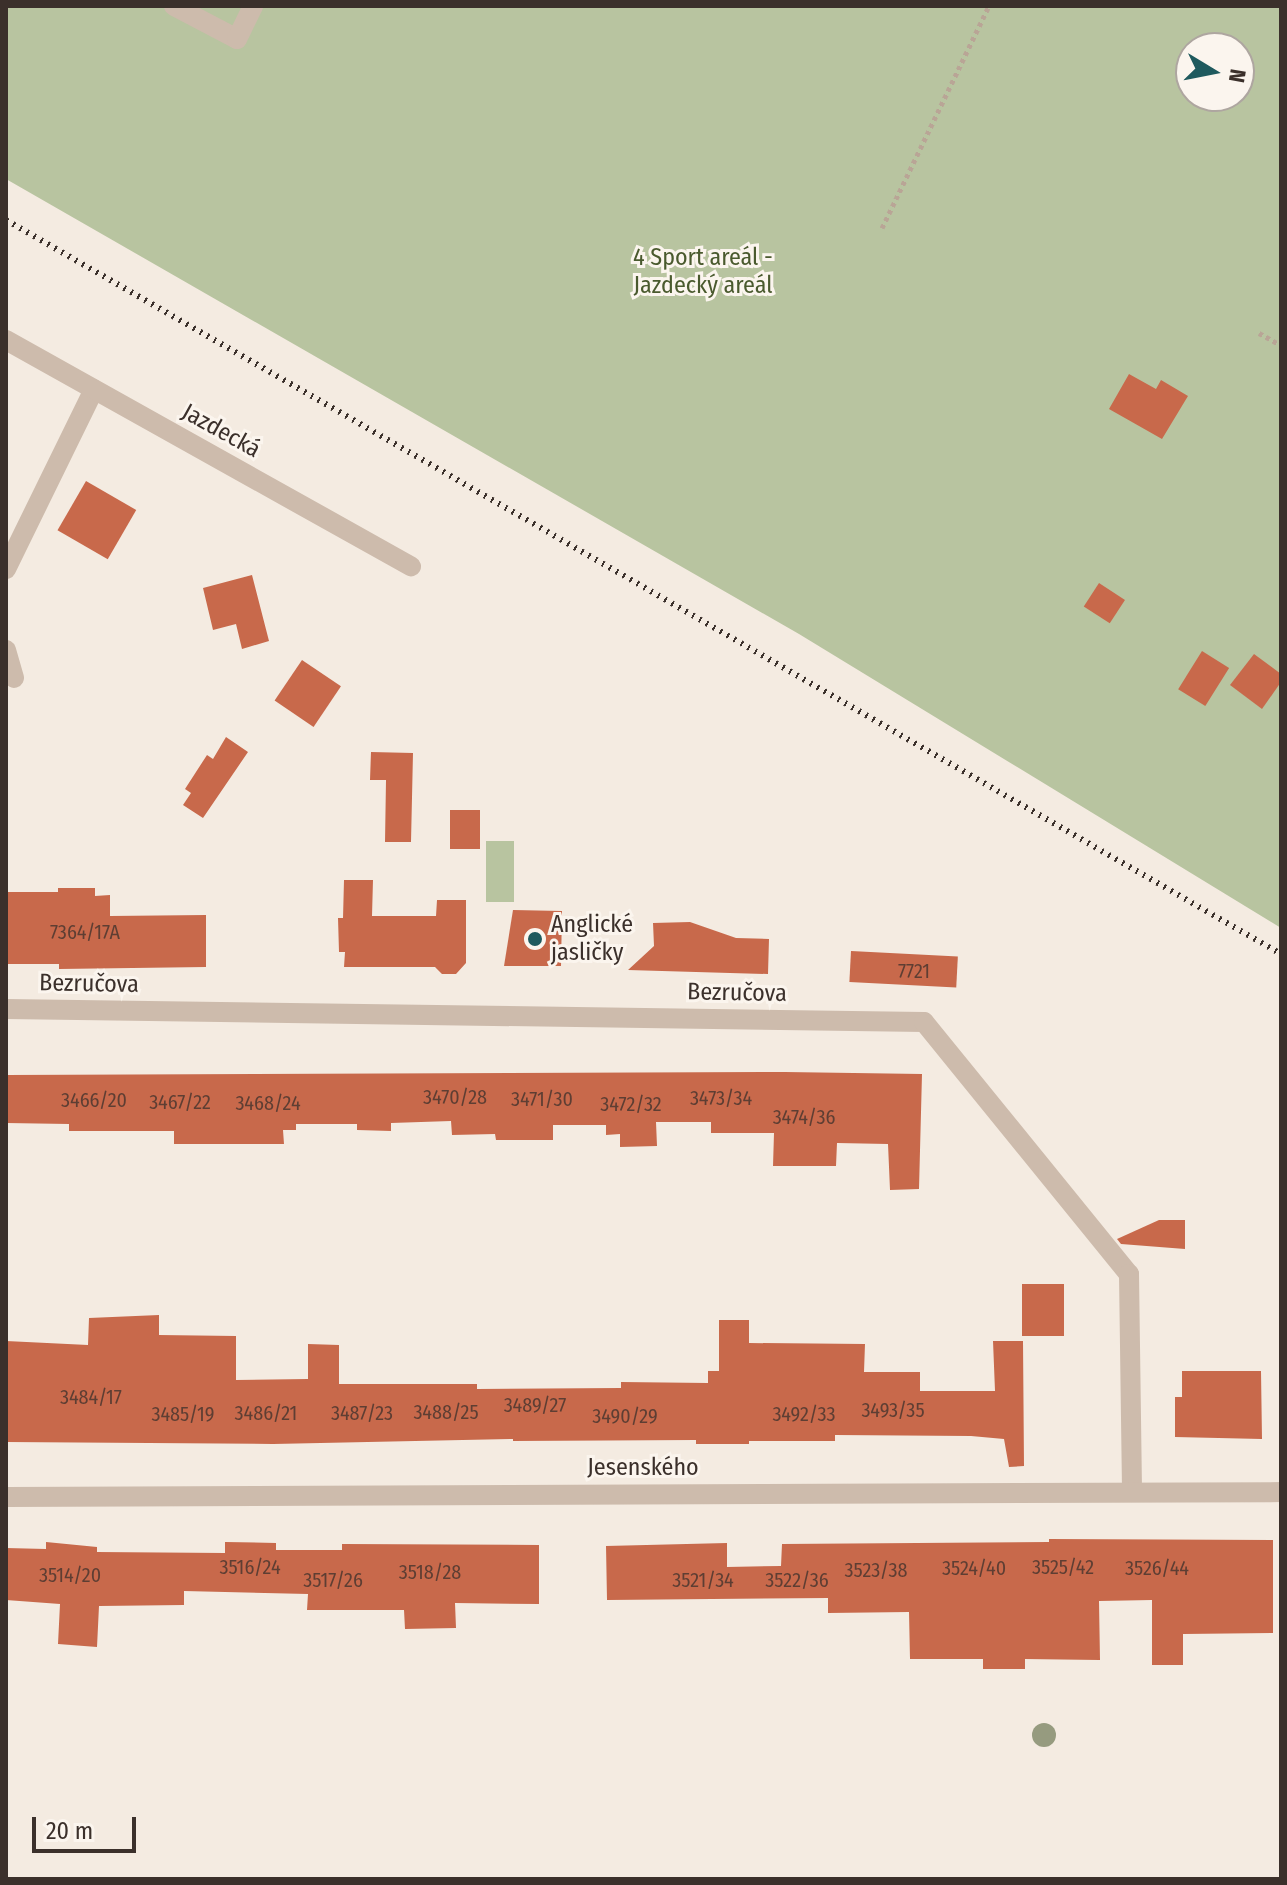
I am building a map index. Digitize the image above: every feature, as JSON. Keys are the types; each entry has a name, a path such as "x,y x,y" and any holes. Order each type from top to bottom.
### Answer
{"street":[{"path":"174,6 237,39 253,6"},
{"name":"Jazdecká","path":"6,340 411,566"},
{"path":"6,569 94,389"},
{"path":"6,650 14,678"},
{"name":"Bezručova","path":"6,1009 924,1022 1129,1274 1132,1492"},
{"name":"Jesenského","path":"6,1497 1281,1492"}],"path":[{"path":"882,228 989,6"},
{"path":"1259,333 1281,345"}],"green space":[{"name":"4 Sport areál - Jazdecký areál","path":"6,6 1281,6 1281,928 799,634 6,179"},
{"path":"486,841 514,841 514,902 486,902"}],"building":[{"path":"1129,374 1156,389 1161,380 1188,396 1162,439 1109,409"},
{"path":"86,481 136,510 108,559 58,530"},
{"path":"252,575 269,641 242,649 236,624 213,630 203,588"},
{"path":"1099,583 1125,600 1110,623 1084,606"},
{"path":"1202,651 1229,668 1205,706 1178,689"},
{"path":"1254,654 1281,674 1281,682 1262,709 1230,685"},
{"path":"302,660 341,686 314,727 275,701"},
{"path":"226,737 248,752 203,818 183,805 191,793 185,789 207,755 213,759"},
{"path":"371,752 413,753 411,842 385,842 386,780 370,780"},
{"path":"450,810 480,810 480,849 450,849"},
{"path":"344,880 373,880 372,916 436,916 437,900 466,900 466,963 456,974 442,974 435,967 344,967 345,952 339,952 338,918 343,918"},
{"path":"58,888 95,888 95,896 110,895 110,916 206,915 206,967 59,969 59,964 6,964 6,892 58,892"},
{"name":"Anglické jasličky","path":"513,910 562,911 561,966 504,966"},
{"path":"690,922 736,938 769,939 768,974 628,970 654,946 653,923"},
{"path":"851,951 958,957 956,988 849,982"},
{"path":"922,1074 919,1189 890,1190 888,1144 837,1143 836,1166 773,1166 774,1133 711,1133 711,1122 656,1122 657,1146 620,1147 620,1134 606,1135 606,1125 553,1125 553,1140 496,1140 495,1134 452,1135 451,1121 391,1123 391,1131 357,1130 357,1124 296,1124 296,1130 283,1130 284,1144 174,1144 174,1131 69,1131 69,1124 6,1123 6,1075"},
{"path":"1159,1220 1185,1220 1185,1249 1121,1244 1117,1239"},
{"path":"1022,1284 1064,1284 1064,1336 1022,1336"},
{"path":"159,1315 159,1335 236,1336 236,1380 308,1379 308,1344 339,1345 339,1384 477,1384 477,1389 621,1388 621,1382 708,1383 708,1371 719,1371 719,1320 749,1320 749,1343 865,1344 864,1372 920,1372 920,1391 995,1391 993,1341 1023,1341 1024,1466 1009,1467 1004,1439 971,1436 835,1435 835,1441 749,1441 749,1444 696,1444 696,1440 513,1439 273,1444 6,1442 6,1341 88,1345 89,1318"},
{"path":"1182,1371 1261,1371 1262,1439 1175,1437 1175,1397 1182,1397"},
{"path":"1049,1539 1273,1540 1273,1633 1183,1634 1183,1665 1152,1665 1152,1600 1099,1601 1100,1660 1025,1659 1025,1669 983,1669 983,1659 910,1659 909,1612 828,1613 828,1598 607,1600 606,1546 727,1543 727,1567 781,1566 782,1544 1049,1542"},
{"path":"46,1542 97,1547 97,1552 225,1553 225,1542 276,1543 276,1550 342,1550 342,1544 539,1545 539,1604 455,1603 456,1628 405,1629 404,1610 307,1610 308,1594 184,1591 184,1605 99,1606 97,1647 58,1644 60,1604 6,1600 6,1548 46,1549"}],"railway":[{"path":"6,220 1281,954"}],"place":[{"name":"Anglické jasličky","path":"535,939"}]}
